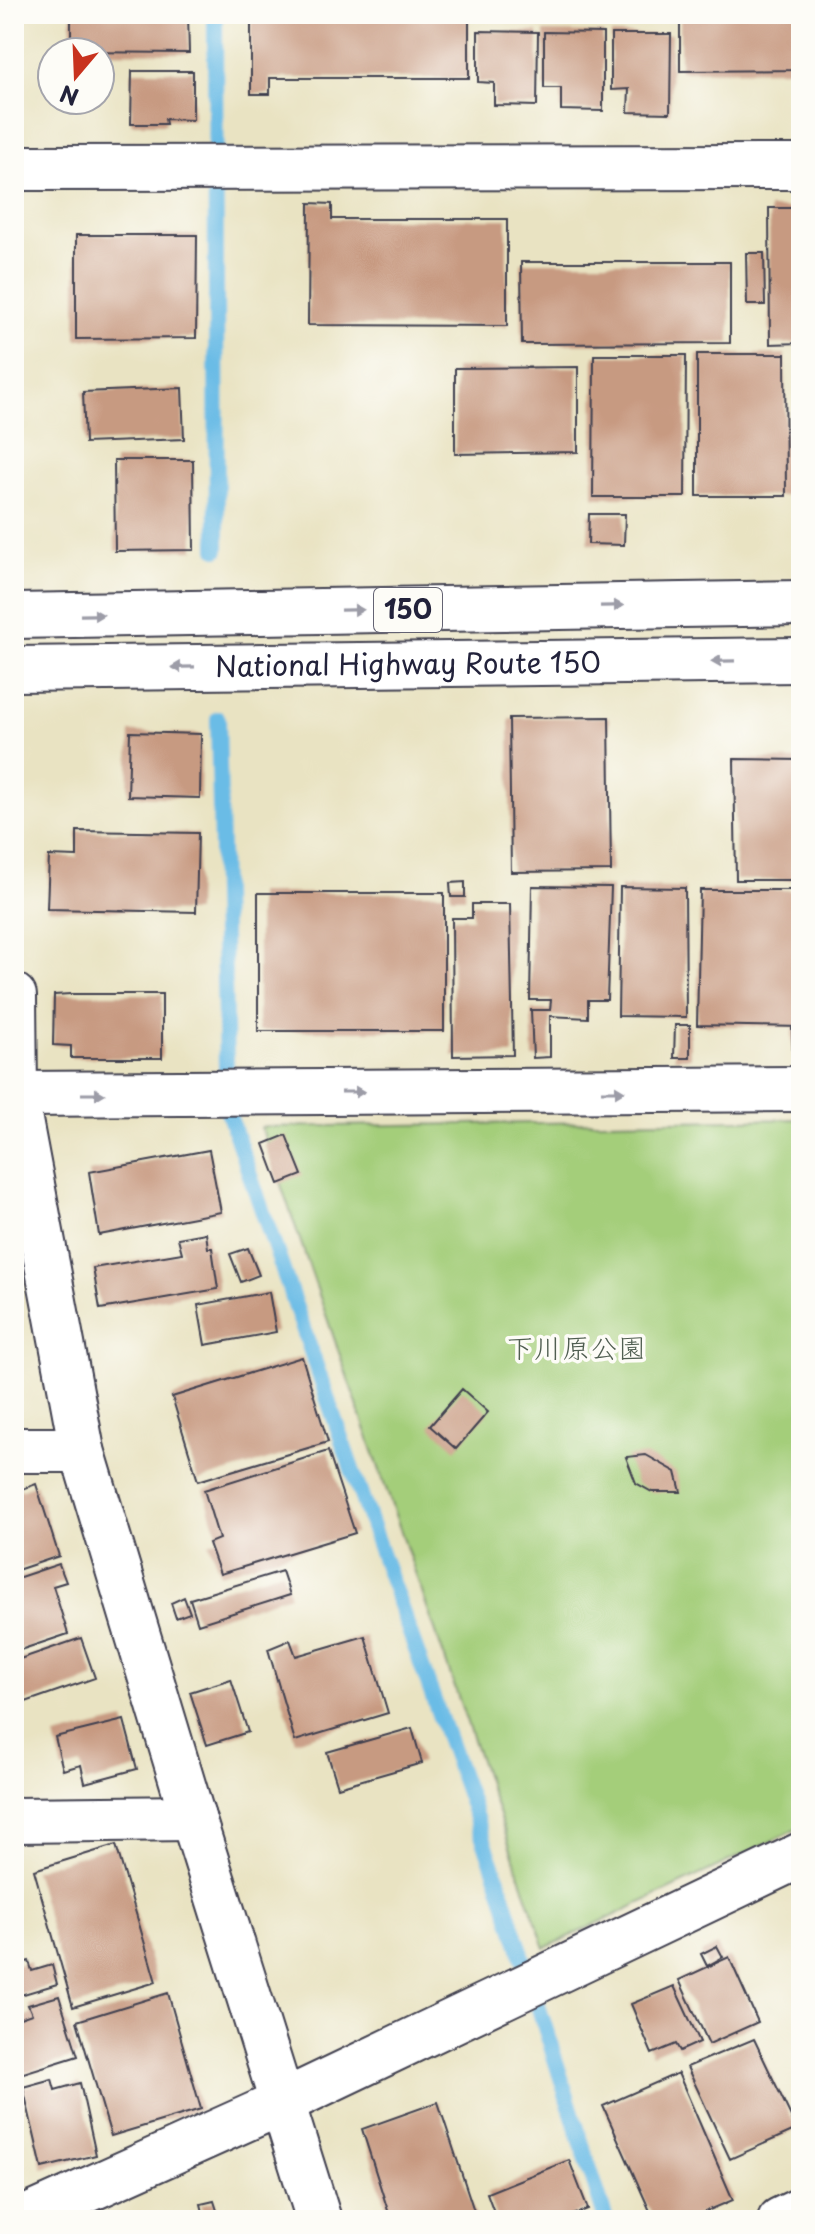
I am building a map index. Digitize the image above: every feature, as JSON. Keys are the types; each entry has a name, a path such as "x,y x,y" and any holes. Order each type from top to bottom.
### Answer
{"main road":[{"path":"14,168 801,167"},
{"name":"National Highway Route 150","path":"14,616 801,603"},
{"name":"National Highway Route 150","path":"14,669 801,660"},
{"path":"14,996 14,1094 82,1450 319,2220"},
{"path":"14,1094 801,1089"},
{"path":"14,1450 82,1450"},
{"path":"14,1820 193,1818"},
{"path":"21,2220 281,2103 801,1855"},
{"path":"780,2220 801,2210"}],"green space":[{"name":"下川原公園","path":"801,1119 801,1827 545,1948 261,1127"}],"building":[{"path":"71,14 188,14 189,53 116,52 116,36 71,36"},
{"path":"251,14 469,14 469,78 270,78 270,94 251,94"},
{"path":"680,14 801,14 801,70 680,71"},
{"path":"478,31 538,32 537,106 494,105 494,83 478,82"},
{"path":"544,32 603,33 603,111 561,110 561,88 544,88"},
{"path":"611,34 671,34 670,113 628,112 629,89 611,90"},
{"path":"132,71 193,71 193,120 165,119 166,124 131,124"},
{"path":"309,203 332,204 332,219 507,219 507,326 308,325"},
{"path":"769,208 801,208 801,343 770,344"},
{"path":"76,235 197,235 196,338 76,339"},
{"path":"746,253 764,253 765,305 747,305"},
{"path":"521,262 730,262 730,343 522,344"},
{"path":"697,354 785,354 786,496 697,496"},
{"path":"594,355 686,355 685,497 593,497"},
{"path":"578,367 578,452 455,454 455,368"},
{"path":"182,388 184,439 85,443 83,392"},
{"path":"114,460 193,460 194,550 115,551"},
{"path":"589,514 625,514 624,545 588,544"},
{"path":"609,717 611,871 511,872 509,718"},
{"path":"130,732 201,734 200,798 128,796"},
{"path":"734,759 801,760 801,880 736,880"},
{"path":"77,831 198,833 196,912 47,909 49,856 77,857"},
{"path":"465,882 465,897 451,897 450,883"},
{"path":"532,886 611,887 607,1000 588,1000 588,1018 550,1016 550,1057 533,1058 531,1010 550,1010 551,1000 530,1000"},
{"path":"620,887 685,888 686,1017 618,1016"},
{"path":"700,890 801,890 801,1027 697,1025"},
{"path":"258,893 444,893 444,1031 258,1031"},
{"path":"472,904 510,904 513,1055 453,1056 452,918 472,918"},
{"path":"162,994 162,1058 71,1058 71,1046 53,1045 54,995"},
{"path":"675,1025 690,1025 690,1058 674,1058"},
{"path":"792,1029 801,1029 801,1059 793,1059"},
{"path":"286,1135 302,1175 279,1184 264,1144"},
{"path":"209,1150 221,1212 99,1235 89,1172"},
{"path":"206,1233 208,1248 212,1248 218,1289 100,1309 93,1268 182,1253 178,1238"},
{"path":"248,1248 259,1275 241,1282 230,1254"},
{"path":"269,1292 276,1332 205,1345 198,1305"},
{"path":"302,1357 328,1442 198,1481 172,1397"},
{"path":"462,1389 488,1412 456,1449 430,1426"},
{"path":"328,1451 355,1533 220,1574 209,1543 219,1539 204,1490"},
{"path":"646,1455 676,1472 681,1492 652,1492 636,1483 626,1457"},
{"path":"14,1475 20,1490 36,1484 59,1556 14,1571"},
{"path":"59,1564 66,1582 53,1586 68,1634 14,1652 14,1579"},
{"path":"282,1571 290,1595 198,1624 190,1599"},
{"path":"184,1597 190,1613 176,1618 171,1603"},
{"path":"365,1636 388,1713 295,1741 268,1649 290,1640 296,1656"},
{"path":"81,1638 95,1678 14,1706 14,1661"},
{"path":"231,1679 248,1732 207,1745 190,1692"},
{"path":"124,1720 137,1769 85,1783 81,1765 63,1770 55,1737"},
{"path":"412,1728 422,1763 338,1787 327,1752"},
{"path":"116,1845 156,1982 73,2007 34,1870"},
{"path":"717,1946 723,1957 707,1966 701,1954"},
{"path":"729,1957 758,2022 709,2044 679,1980"},
{"path":"29,1961 32,1971 52,1965 57,1984 14,1997 14,1966"},
{"path":"674,1986 700,2042 680,2051 676,2044 652,2054 631,2004"},
{"path":"168,1993 201,2109 111,2136 77,2021"},
{"path":"59,1996 78,2056 14,2076 14,2020 32,2014 28,2005"},
{"path":"754,2039 797,2129 730,2159 687,2067"},
{"path":"678,2073 733,2200 686,2220 654,2220 603,2106"},
{"path":"52,2079 55,2090 80,2083 96,2155 42,2168 23,2087"},
{"path":"438,2102 477,2220 391,2220 362,2129"},
{"path":"569,2160 588,2209 573,2215 574,2220 497,2220 487,2193"},
{"path":"214,2201 220,2220 205,2220 201,2204"}],"waterway":[{"path":"215,14 217,549"},
{"path":"218,719 227,1109 499,1882 606,2220"}]}
